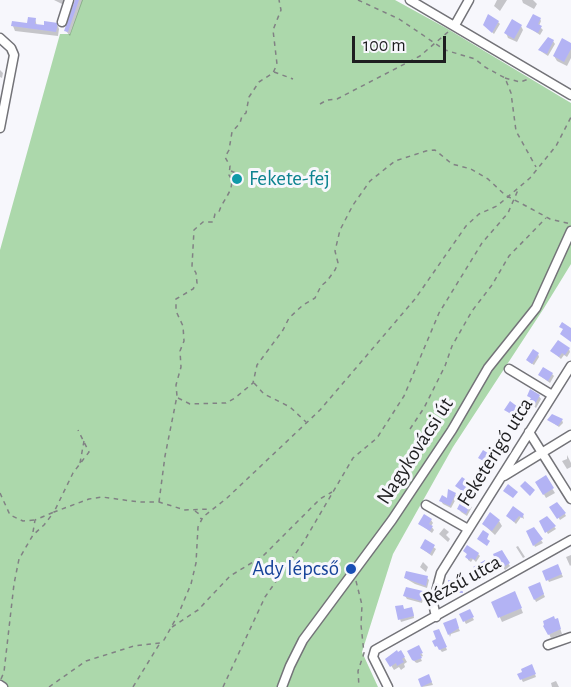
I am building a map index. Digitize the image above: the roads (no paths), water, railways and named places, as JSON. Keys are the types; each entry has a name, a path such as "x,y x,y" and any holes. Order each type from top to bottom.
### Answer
{"street":[{"path":"62,22 69,0"},
{"path":"410,0 571,95"},
{"path":"455,25 469,0"},
{"path":"0,38 11,48 14,55 0,128"},
{"name":"Nagykovácsi út","path":"282,687 303,640 392,520 456,424 488,368 536,308 571,231"},
{"name":"Feketerigó utca","path":"436,617 433,603 441,573 571,366"},
{"name":"Feketerigó utca","path":"509,369 552,395"},
{"path":"530,432 571,499"},
{"path":"501,478 571,435"},
{"name":"Feketerigó utca","path":"426,505 468,529"},
{"name":"Rézsű utca","path":"388,687 368,654 571,540"},
{"path":"548,645 571,637"}],"place":[{"name":"Fekete-fej","path":"237,179"},
{"name":"Ady lépcső","path":"351,569"}]}
